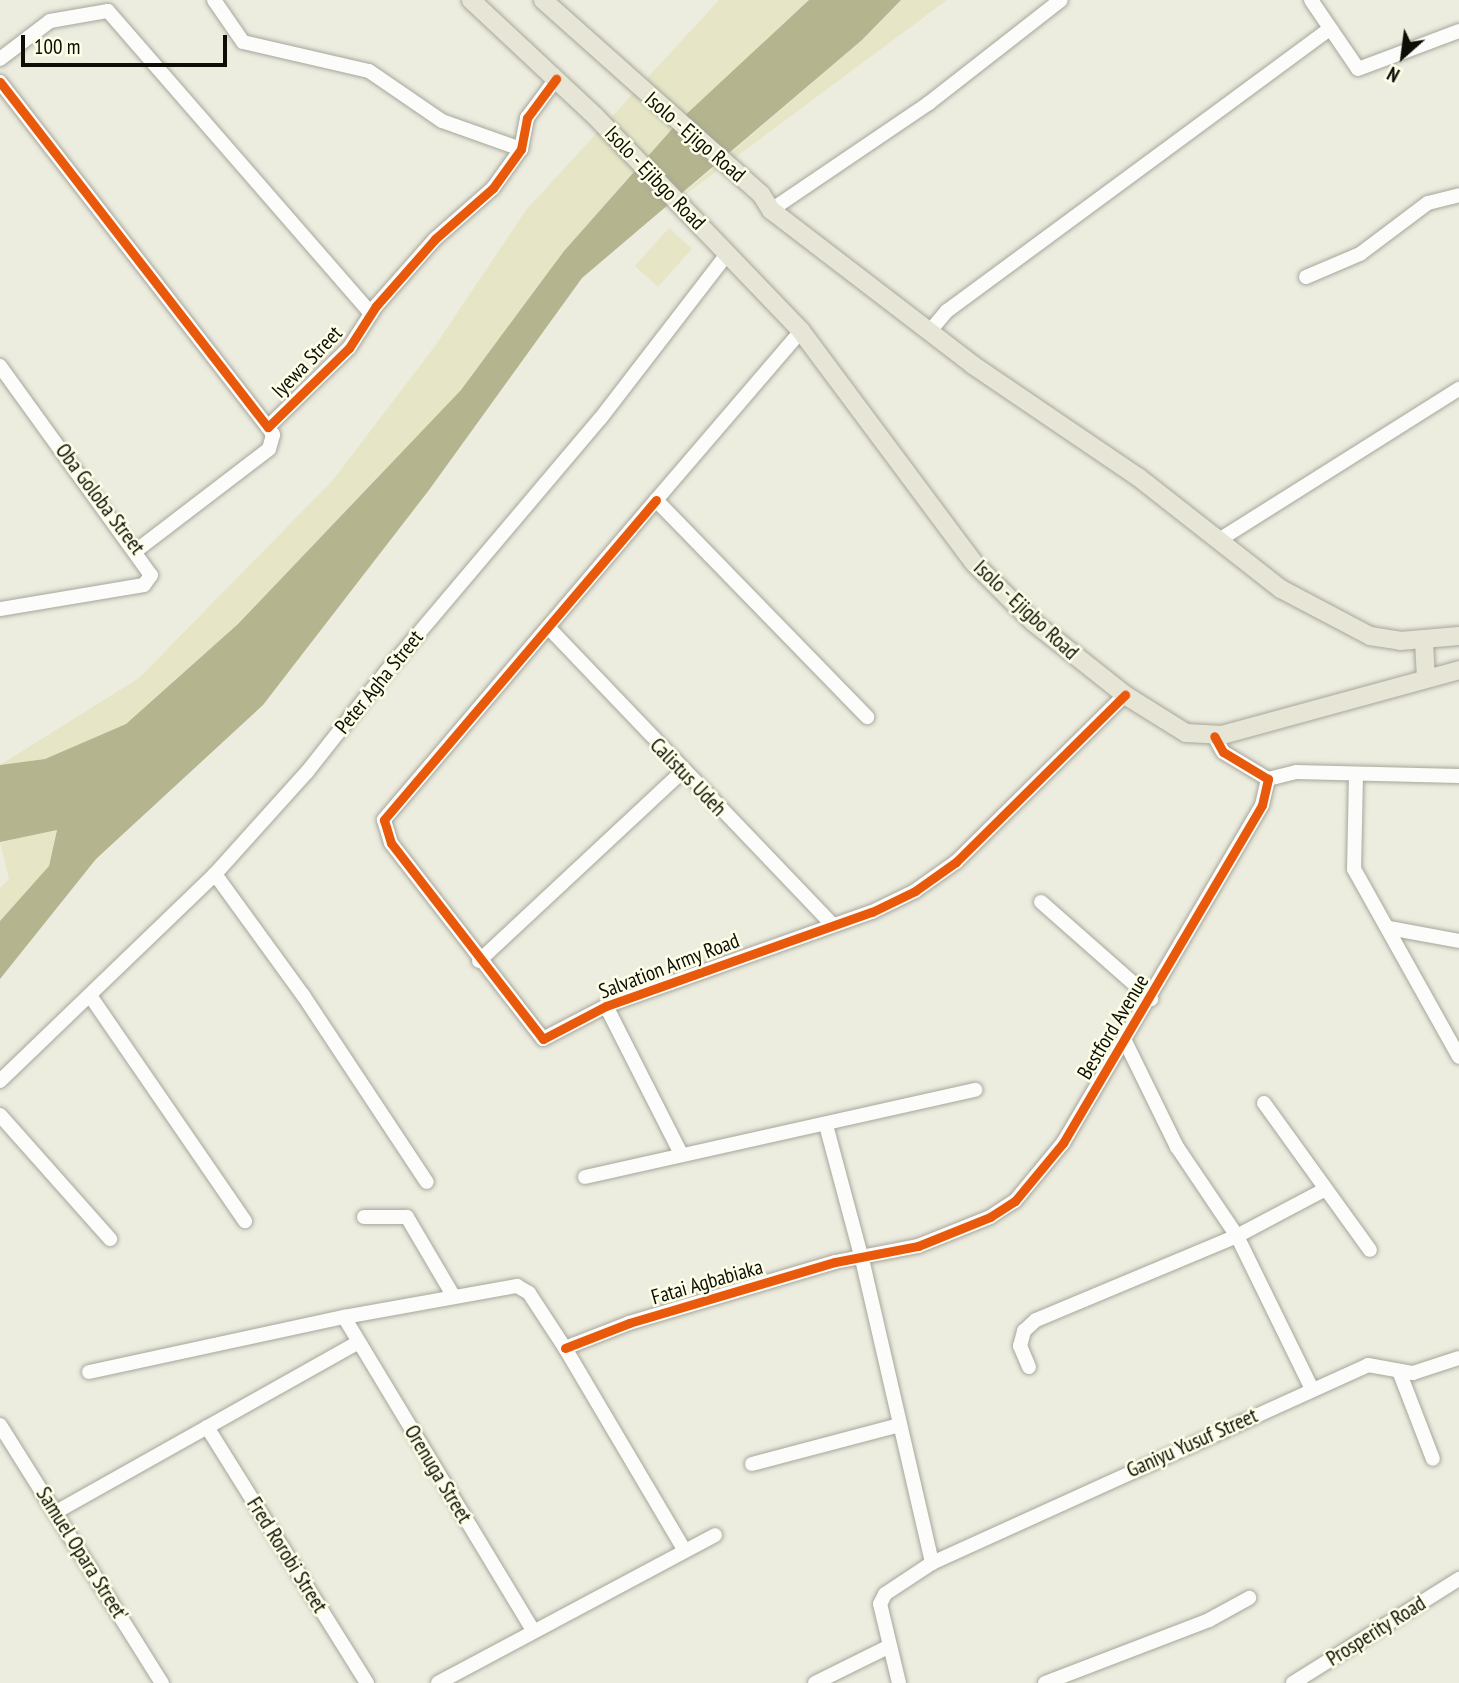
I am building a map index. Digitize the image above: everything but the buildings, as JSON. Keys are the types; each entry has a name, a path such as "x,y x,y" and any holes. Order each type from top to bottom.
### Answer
{"main road":[{"path":"471,0 556,79"},
{"name":"Isolo - Ejigo Road","path":"543,0 766,202"},
{"name":"Isolo - Ejibgo Road","path":"556,79 721,247"},
{"path":"766,202 930,331 1219,540 1281,589 1340,624 1370,636 1424,641 1459,636"},
{"name":"Isolo - Ejigbo Road","path":"721,247 801,331 974,563 1033,622 1125,695 1186,733 1214,736 1459,670"},
{"path":"1424,641 1426,678"}],"street":[{"path":"214,0 243,42 369,71 442,121 521,149"},
{"path":"766,202 929,103 1061,0"},
{"path":"1311,0 1358,69 1459,31"},
{"path":"0,60 50,21 108,11 370,314"},
{"path":"930,331 947,311 1330,29"},
{"name":"Iyewa Street","path":"0,82 268,427 349,348 370,314 435,239 493,188 521,149 527,118 556,79"},
{"path":"1306,277 1360,254 1428,203 1459,195"},
{"name":"Peter Agha Street","path":"0,1082 91,997 215,874 307,772 386,672 600,419 721,247"},
{"path":"548,627 801,331"},
{"name":"Oba Goloba Street","path":"0,366 137,550 152,575 144,585 0,609"},
{"path":"1219,540 1459,389"},
{"path":"137,550 269,449 273,435 268,427"},
{"path":"656,500 867,717"},
{"name":"Salvation Army Road","path":"548,627 384,820 391,843 479,961 544,1039 606,1006 915,891 956,862 1125,695"},
{"name":"Calistus Udeh","path":"548,627 682,772 832,924"},
{"path":"1214,736 1223,752 1268,779 1296,772 1459,776"},
{"path":"479,961 682,772"},
{"path":"1356,775 1352,859 1459,1057"},
{"name":"Bestford Avenue","path":"862,1259 918,1245 989,1217 1015,1201 1063,1143 1151,999 1252,823 1268,779"},
{"path":"215,874 303,995 427,1182"},
{"path":"1041,902 1151,999"},
{"path":"1389,928 1459,941"},
{"path":"91,997 245,1221"},
{"path":"606,1006 681,1154"},
{"path":"1125,1041 1177,1147 1237,1236 1312,1389"},
{"path":"585,1177 975,1090"},
{"path":"1264,1103 1324,1190 1370,1250"},
{"path":"0,1115 110,1239"},
{"path":"826,1125 862,1259 932,1563"},
{"path":"1029,1367 1020,1346 1024,1331 1036,1320 1237,1236 1324,1190"},
{"path":"364,1217 407,1217 453,1295"},
{"name":"Fatai Agbabiaka","path":"565,1348 629,1323 835,1262 862,1259"},
{"path":"89,1373 344,1317 453,1295 517,1286 528,1293 565,1348 684,1549"},
{"name":"Orenuga Street","path":"344,1317 533,1630"},
{"path":"56,1512 359,1342"},
{"name":"Ganiyu Yusuf Street","path":"900,1683 888,1647 880,1604 885,1594 932,1563 1368,1365 1399,1371 1425,1372 1459,1358"},
{"path":"1399,1371 1433,1459"},
{"name":"Samuel Opara Street'","path":"0,1425 162,1683"},
{"path":"752,1464 900,1425"},
{"name":"Fred Rorobi Street","path":"207,1427 367,1683"},
{"path":"438,1683 684,1549 715,1535"},
{"name":"Prosperity Road","path":"1293,1683 1459,1579"},
{"path":"1045,1683 1209,1620 1249,1598"},
{"path":"815,1683 888,1647"}],"shaded area":[{"path":"719,0 809,0 680,120 564,251 461,390 238,624 126,724 45,759 0,765 139,678 333,480 435,346 526,210"},
{"path":"809,0 901,0 862,40 582,278 429,490 263,705 96,859 0,979 0,921 49,866 57,830 0,842 0,765 45,759 126,724 238,624 461,390 564,251 680,120"},
{"path":"901,0 947,0 663,211 862,40"},
{"path":"669,228 692,249 658,287 635,266"},
{"path":"57,829 49,866 0,921 0,888 9,879 0,842"}],"cycle path":[{"path":"0,82 268,427 349,348 376,306 435,239 493,188 521,149 527,118 556,79"},
{"path":"656,500 384,820 391,843 543,1039 606,1006 872,912 915,891 956,862 1125,695"},
{"path":"565,1348 629,1323 835,1262 918,1246 990,1217 1015,1201 1063,1143 1262,805 1268,779 1223,752 1214,736"}]}
